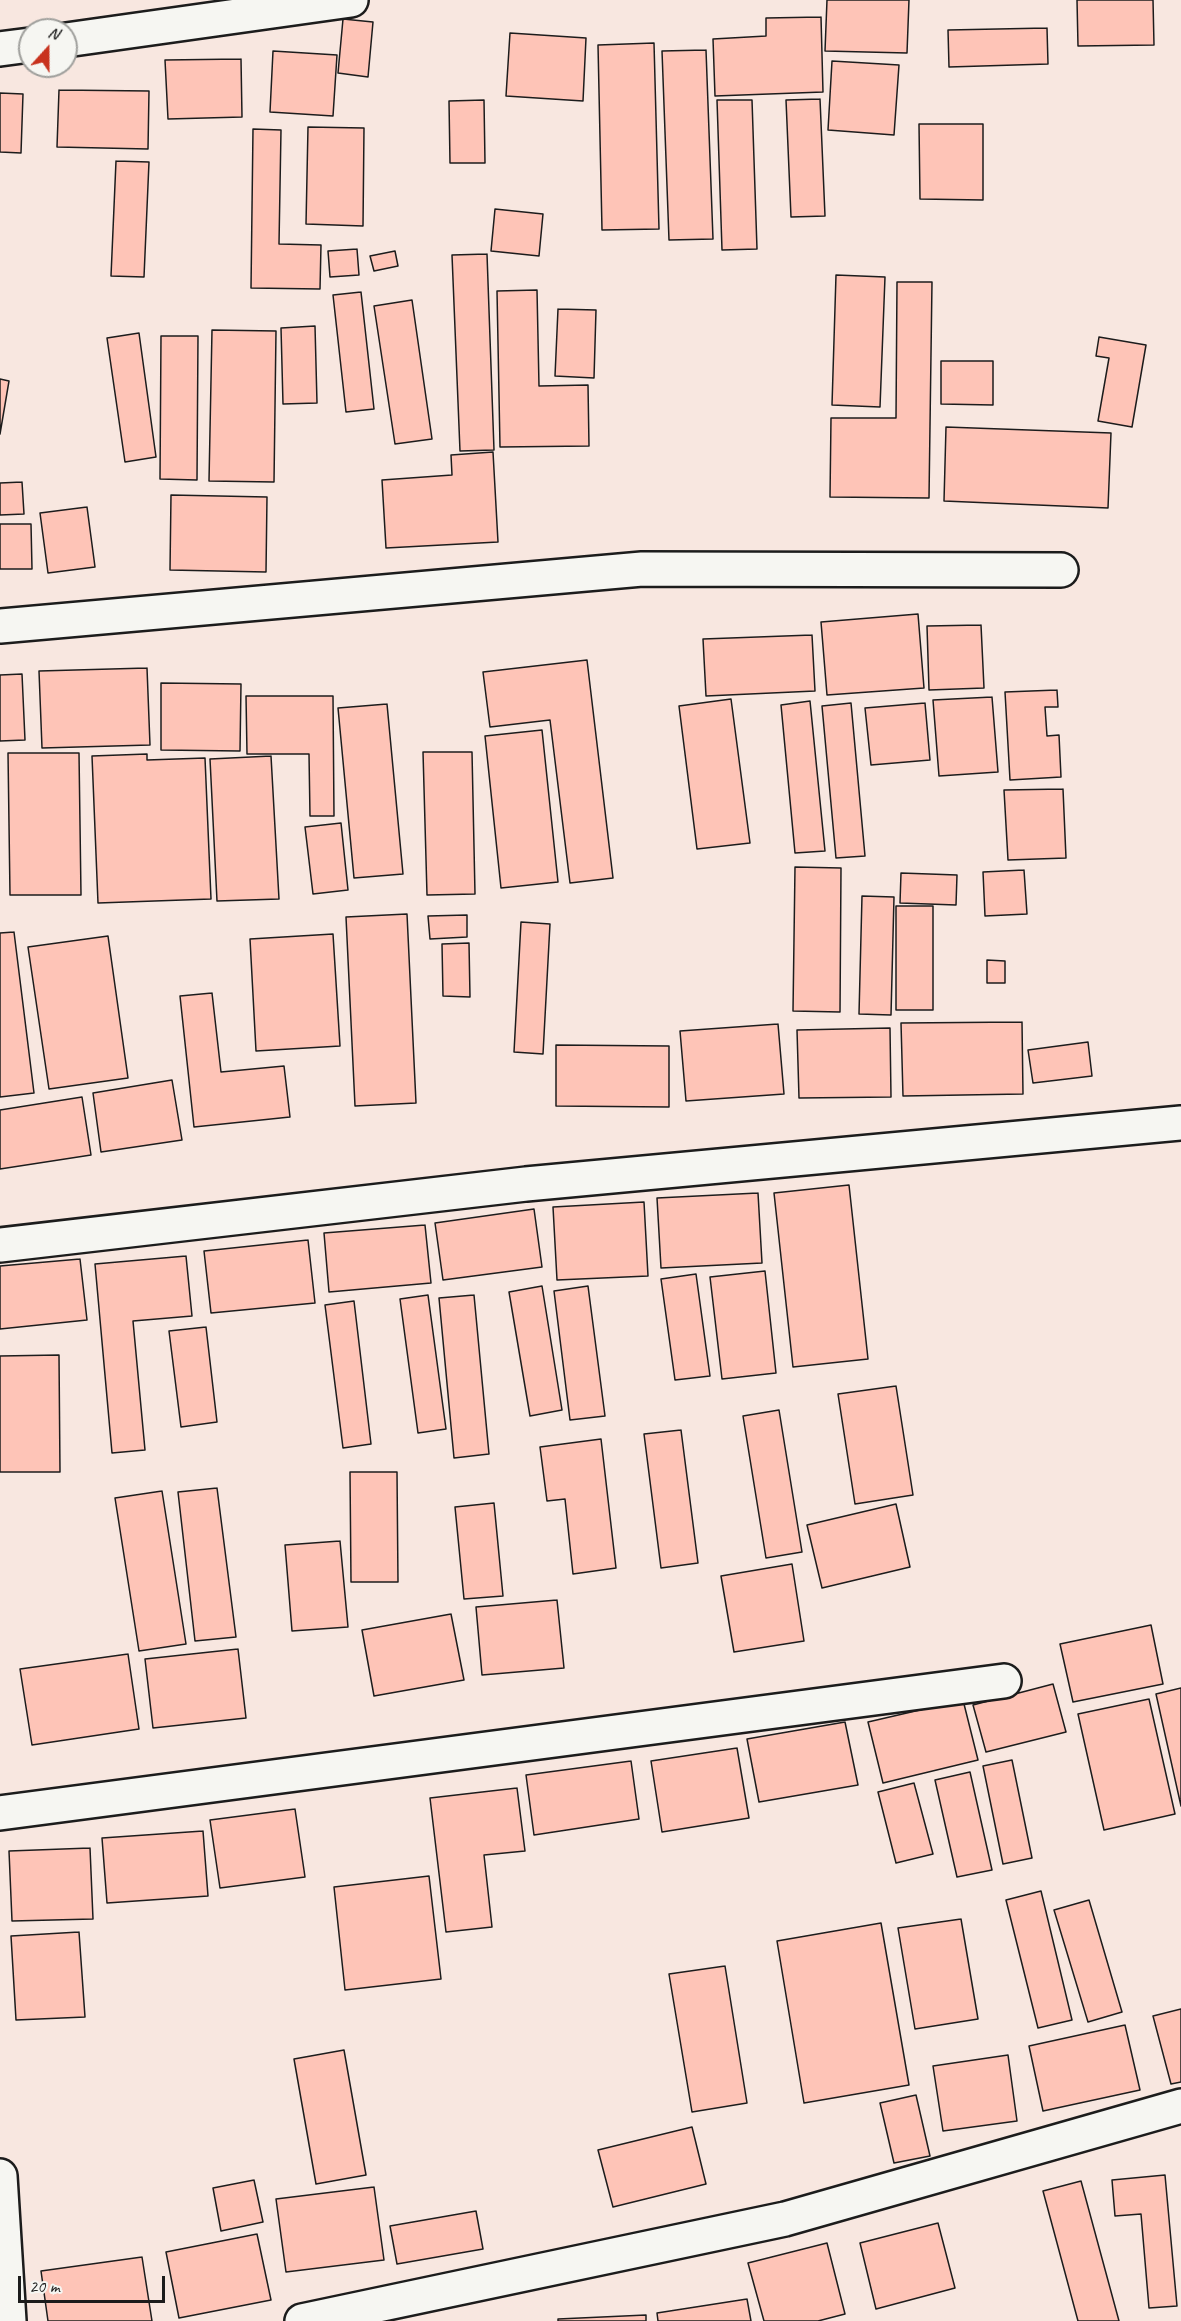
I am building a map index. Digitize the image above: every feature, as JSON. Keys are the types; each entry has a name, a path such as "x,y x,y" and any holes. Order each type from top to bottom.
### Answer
{"street":[{"path":"78,38 351,0"},
{"path":"0,49 18,47"},
{"path":"0,626 642,569 1060,570"},
{"path":"0,1245 526,1185 1181,1123"},
{"path":"0,1813 1004,1681"},
{"path":"302,2321 785,2219 1181,2106"},
{"path":"0,2176 9,2321"}],"building":[{"path":"827,0 909,0 907,53 825,51"},
{"path":"1077,0 1153,0 1154,45 1078,46"},
{"path":"821,17 823,92 715,96 713,39 766,36 766,18"},
{"path":"343,19 373,22 368,77 338,73"},
{"path":"1047,28 1048,64 949,67 948,30"},
{"path":"510,33 586,38 583,101 506,96"},
{"path":"654,43 659,229 602,230 598,45"},
{"path":"706,50 713,239 669,240 662,51"},
{"path":"273,51 337,55 333,116 270,112"},
{"path":"241,59 242,117 168,119 165,60"},
{"path":"832,61 899,65 894,135 828,130"},
{"path":"59,90 149,91 148,149 57,147"},
{"path":"0,93 23,94 21,153 0,152"},
{"path":"820,99 825,216 791,217 786,100"},
{"path":"484,100 485,163 450,163 449,101"},
{"path":"717,100 752,100 757,249 722,250"},
{"path":"919,124 983,124 983,200 920,199"},
{"path":"308,127 364,128 363,226 306,224"},
{"path":"253,129 281,130 279,244 321,245 320,289 251,288"},
{"path":"116,161 149,162 144,277 111,276"},
{"path":"495,209 543,214 539,256 491,251"},
{"path":"357,249 359,275 330,277 328,251"},
{"path":"395,251 398,266 374,271 370,256"},
{"path":"487,254 494,450 460,451 452,255"},
{"path":"836,275 885,277 880,407 832,405"},
{"path":"897,282 932,282 929,498 830,497 831,418 896,418"},
{"path":"537,290 539,386 588,385 589,446 500,447 497,291"},
{"path":"361,292 374,409 346,412 333,295"},
{"path":"412,300 432,439 395,444 374,306"},
{"path":"558,309 596,310 594,378 555,376"},
{"path":"315,326 317,403 283,404 281,328"},
{"path":"212,330 276,331 274,482 209,481"},
{"path":"139,333 156,457 125,462 107,338"},
{"path":"161,336 198,336 197,480 160,479"},
{"path":"1099,337 1146,345 1132,427 1098,421 1109,358 1096,356"},
{"path":"941,361 993,361 993,405 941,404"},
{"path":"0,379 9,381 0,434"},
{"path":"946,427 1111,433 1108,508 944,501"},
{"path":"493,452 498,542 386,548 382,480 452,475 451,455"},
{"path":"22,482 24,514 0,515 0,483"},
{"path":"171,495 267,497 266,572 170,570"},
{"path":"87,507 95,567 48,573 40,513"},
{"path":"0,524 31,524 32,569 0,569"},
{"path":"918,614 924,688 827,695 821,622"},
{"path":"981,625 984,688 929,690 927,626"},
{"path":"812,635 815,691 706,696 703,639"},
{"path":"587,660 613,878 570,883 550,720 490,727 483,672"},
{"path":"147,668 150,745 42,748 39,671"},
{"path":"22,674 25,740 0,741 0,675"},
{"path":"161,683 241,684 240,751 161,750"},
{"path":"1057,690 1058,707 1045,707 1047,736 1059,735 1061,777 1010,780 1005,692"},
{"path":"246,696 333,696 334,816 310,816 309,754 247,754"},
{"path":"992,697 998,772 939,776 933,700"},
{"path":"731,699 750,843 697,849 679,706"},
{"path":"810,701 825,851 795,853 781,705"},
{"path":"851,703 865,856 836,858 822,706"},
{"path":"925,703 930,760 871,765 865,708"},
{"path":"387,704 403,874 354,878 338,708"},
{"path":"542,730 558,882 501,888 485,736"},
{"path":"423,752 472,752 475,894 427,895"},
{"path":"8,753 79,753 81,895 10,895"},
{"path":"147,754 147,760 205,758 211,899 98,903 92,756"},
{"path":"271,756 279,899 217,901 210,759"},
{"path":"1063,789 1066,858 1008,860 1004,790"},
{"path":"341,823 348,890 313,894 305,827"},
{"path":"795,867 841,868 840,1012 793,1011"},
{"path":"1024,870 1027,914 985,916 983,872"},
{"path":"901,873 957,875 956,905 900,903"},
{"path":"862,896 894,897 891,1015 859,1014"},
{"path":"896,906 933,906 933,1010 896,1010"},
{"path":"407,914 416,1103 355,1106 346,917"},
{"path":"467,915 467,937 430,939 428,916"},
{"path":"521,922 550,924 543,1054 514,1052"},
{"path":"14,932 34,1093 0,1097 0,933"},
{"path":"333,934 340,1046 256,1051 250,939"},
{"path":"108,936 128,1078 49,1089 28,947"},
{"path":"469,943 470,997 443,996 442,944"},
{"path":"987,960 1005,961 1005,983 987,983"},
{"path":"212,993 221,1072 284,1066 290,1117 194,1127 180,996"},
{"path":"1022,1022 1023,1094 903,1096 901,1023"},
{"path":"778,1024 784,1094 686,1101 680,1031"},
{"path":"890,1028 891,1097 799,1098 797,1030"},
{"path":"1088,1042 1092,1076 1033,1083 1028,1050"},
{"path":"556,1045 669,1046 669,1107 556,1106"},
{"path":"172,1080 182,1140 101,1152 93,1093"},
{"path":"82,1097 91,1155 0,1169 0,1110"},
{"path":"849,1185 868,1359 793,1367 774,1193"},
{"path":"758,1193 762,1263 661,1268 657,1198"},
{"path":"644,1202 648,1276 557,1280 553,1207"},
{"path":"534,1209 542,1267 443,1280 435,1223"},
{"path":"425,1225 431,1283 329,1292 324,1233"},
{"path":"308,1240 315,1303 211,1313 204,1251"},
{"path":"186,1256 192,1316 133,1321 145,1450 112,1453 95,1264"},
{"path":"80,1259 87,1320 0,1329 0,1266"},
{"path":"765,1271 776,1373 722,1379 710,1277"},
{"path":"696,1274 710,1376 675,1380 661,1279"},
{"path":"542,1286 562,1410 530,1416 509,1292"},
{"path":"588,1286 605,1416 570,1420 554,1291"},
{"path":"428,1295 446,1429 418,1433 400,1299"},
{"path":"474,1295 489,1454 454,1458 439,1298"},
{"path":"354,1301 371,1444 343,1448 325,1305"},
{"path":"206,1327 217,1422 181,1427 169,1331"},
{"path":"59,1355 60,1472 0,1472 0,1356"},
{"path":"896,1386 913,1495 855,1504 838,1394"},
{"path":"779,1410 802,1552 766,1558 743,1416"},
{"path":"681,1430 698,1563 661,1568 644,1434"},
{"path":"601,1439 616,1568 573,1574 565,1499 547,1501 540,1447"},
{"path":"350,1472 397,1472 398,1582 351,1582"},
{"path":"217,1488 236,1637 195,1641 178,1492"},
{"path":"162,1491 186,1644 139,1651 115,1498"},
{"path":"494,1503 503,1596 464,1599 455,1507"},
{"path":"896,1504 910,1567 822,1588 807,1525"},
{"path":"340,1541 348,1627 292,1631 285,1545"},
{"path":"792,1564 804,1641 734,1652 721,1576"},
{"path":"557,1600 564,1668 482,1675 476,1607"},
{"path":"451,1614 464,1680 374,1696 362,1630"},
{"path":"1151,1625 1163,1684 1073,1702 1060,1644"},
{"path":"238,1649 246,1718 153,1728 145,1659"},
{"path":"128,1654 139,1729 32,1745 20,1669"},
{"path":"1053,1684 1066,1732 986,1752 973,1705"},
{"path":"1181,1688 1181,1806 1156,1694"},
{"path":"1149,1699 1175,1814 1104,1830 1078,1714"},
{"path":"963,1700 978,1760 883,1783 868,1722"},
{"path":"845,1722 858,1785 759,1802 747,1739"},
{"path":"737,1748 749,1818 662,1832 651,1761"},
{"path":"1012,1760 1032,1858 1003,1864 983,1766"},
{"path":"631,1761 639,1819 534,1835 526,1775"},
{"path":"970,1772 992,1870 957,1877 935,1780"},
{"path":"914,1783 933,1854 896,1863 878,1792"},
{"path":"517,1788 525,1851 484,1855 492,1927 446,1932 430,1798"},
{"path":"295,1809 305,1877 220,1888 210,1820"},
{"path":"203,1831 208,1896 107,1903 102,1838"},
{"path":"90,1848 93,1919 12,1921 9,1851"},
{"path":"429,1876 441,1979 345,1990 334,1887"},
{"path":"1041,1891 1072,2020 1038,2028 1006,1900"},
{"path":"1089,1900 1122,2012 1088,2022 1054,1910"},
{"path":"961,1919 978,2019 915,2029 898,1928"},
{"path":"881,1923 909,2085 804,2103 777,1941"},
{"path":"79,1932 85,2017 16,2020 11,1936"},
{"path":"725,1966 747,2103 692,2112 669,1974"},
{"path":"1181,2009 1181,2082 1171,2084 1153,2016"},
{"path":"1125,2025 1140,2090 1043,2111 1029,2046"},
{"path":"344,2050 366,2175 316,2184 294,2059"},
{"path":"1008,2055 1017,2121 943,2131 933,2066"},
{"path":"916,2095 930,2156 894,2163 880,2103"},
{"path":"692,2127 706,2184 613,2207 598,2150"},
{"path":"1165,2175 1177,2306 1149,2308 1141,2214 1115,2216 1112,2180"},
{"path":"254,2180 263,2222 221,2231 213,2188"},
{"path":"1081,2181 1119,2321 1078,2321 1043,2191"},
{"path":"374,2187 384,2260 286,2272 276,2199"},
{"path":"476,2211 483,2249 397,2264 390,2226"},
{"path":"938,2223 955,2288 876,2309 860,2243"},
{"path":"257,2234 271,2300 179,2318 166,2252"},
{"path":"827,2243 845,2314 818,2321 764,2321 748,2263"},
{"path":"142,2257 152,2321 48,2321 41,2271"},
{"path":"747,2299 751,2321 658,2321 657,2313"},
{"path":"646,2315 646,2321 558,2321 558,2319"}]}
